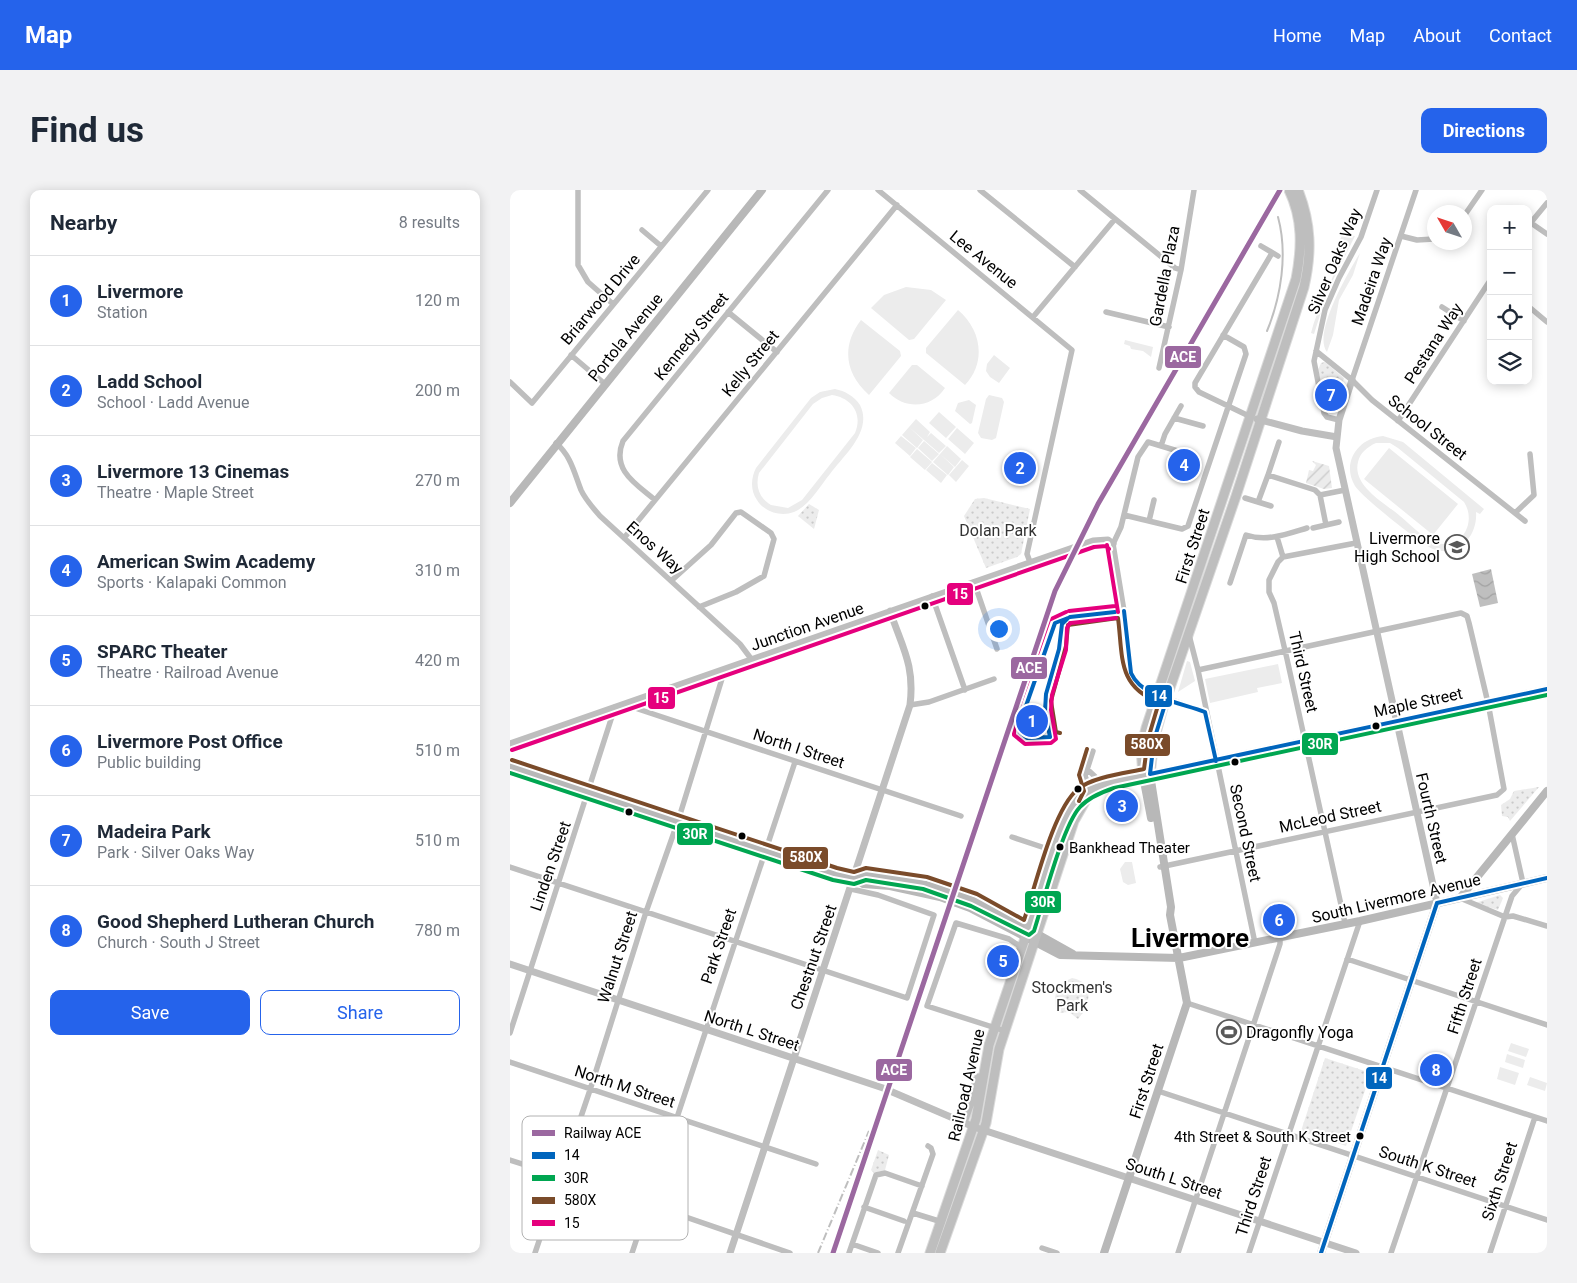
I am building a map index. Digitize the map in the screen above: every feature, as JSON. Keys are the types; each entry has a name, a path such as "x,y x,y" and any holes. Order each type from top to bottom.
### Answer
{"main road":[{"name":"Portola Avenue","path":"510,503 556,443 762,190"},
{"name":"First Street","path":"1104,1253 1187,1003 1170,915 1166,908 1162,867 1141,748 1157,695 1251,417 1299,265 1301,228 1295,192"},
{"name":"First Street","path":"1146,775 1154,740 1188,633 1261,420 1304,287 1309,265 1309,228 1295,192"},
{"name":"South Livermore Avenue","path":"510,766 590,791 765,852 835,874 854,878 864,874 891,877 943,888 989,907 1060,956 1074,954 1096,958 1179,958 1360,921 1547,878"},
{"name":"Maple Street","path":"1091,791 1104,785 1146,775"},
{"name":"Railroad Avenue","path":"940,1253 946,1224 980,1102 985,1061 1026,933 1069,808 1083,793 1091,791"},
{"name":"Railroad Avenue","path":"930,1253 946,1224 983,1130 990,1104 996,1059 1074,822 1091,791"},
{"path":"1460,898 1547,791"},
{"path":"1321,1253 1437,903"},
{"path":"963,1122 985,1061"}],"street":[{"path":"578,190 578,265 588,282 613,304"},
{"name":"Kennedy Street","path":"655,500 624,472 620,460 620,447 626,437 828,190"},
{"name":"Lee Avenue","path":"878,190 1072,350 1027,554 1030,562"},
{"path":"980,190 1075,267"},
{"path":"1080,190 1175,268 1181,270"},
{"name":"Gardella Plaza","path":"1159,368 1181,270 1194,190"},
{"name":"Silver Oaks Way","path":"1339,420 1327,417 1324,413 1314,364 1331,295 1361,238 1377,190"},
{"name":"Madeira Way","path":"1352,380 1416,190"},
{"path":"1472,205 1482,190"},
{"name":"Briarwood Drive","path":"510,382 532,403 705,191"},
{"path":"1532,222 1547,203"},
{"name":"Kelly Street","path":"624,538 897,205"},
{"path":"1033,317 1115,219"},
{"path":"1532,225 1547,234"},
{"path":"642,230 661,246"},
{"path":"1401,236 1417,240 1427,239"},
{"path":"1261,246 1275,254 1223,335 1195,383 1195,387 1229,408 1251,417 1302,431 1337,436"},
{"name":"Pestana Way","path":"1398,421 1487,285"},
{"path":"1442,307 1464,321"},
{"path":"1532,309 1547,322"},
{"path":"728,312 777,352"},
{"path":"1106,312 1169,327"},
{"path":"1124,515 1182,529 1188,526 1246,354 1244,347 1223,335"},
{"name":"School Street","path":"1316,352 1352,380 1372,400 1525,521"},
{"path":"571,355 604,384"},
{"name":"Fourth Street","path":"1352,380 1339,420 1336,448 1437,903"},
{"path":"1161,446 1181,406"},
{"path":"1174,418 1203,426"},
{"path":"1191,455 1148,442 1138,457 1124,515 1113,544 1124,611 1131,674 1138,685 1157,695 1205,712"},
{"path":"1258,502 1279,442"},
{"name":"Enos Way","path":"556,443 565,452 573,466 581,492 591,506 748,652 752,660"},
{"path":"1515,513 1534,495 1530,454"},
{"path":"1268,475 1315,490 1320,495 1326,525"},
{"path":"1320,495 1345,490"},
{"path":"1245,498 1271,506"},
{"path":"1149,521 1154,500"},
{"path":"671,581 712,545 736,513 741,512 771,533 774,539 764,576 736,592 700,607"},
{"path":"1230,583 1246,535 1254,538 1277,537 1339,522"},
{"path":"1277,537 1283,557 1356,543"},
{"name":"Junction Avenue","path":"510,744 1093,541 1108,540 1113,544"},
{"name":"Third Street","path":"1283,557 1278,562 1269,580 1269,592 1274,603 1345,924"},
{"path":"974,582 997,649"},
{"path":"932,596 965,690"},
{"name":"Chestnut Street","path":"730,1253 910,705 911,667 890,611"},
{"path":"1198,670 1461,613 1467,616 1488,703"},
{"name":"Second Street","path":"1188,633 1198,670 1205,712 1255,943"},
{"name":"Walnut Street","path":"581,1116 646,912 678,821 725,669"},
{"path":"910,705 929,702 994,680"},
{"name":"Maple Street","path":"1146,775 1547,689"},
{"name":"North I Street","path":"634,701 637,709 961,816"},
{"name":"McLeod Street","path":"1162,867 1497,795 1504,789 1488,703"},
{"name":"Linden Street","path":"510,1033 558,883 590,791 615,707"},
{"path":"1091,791 1086,781 1087,769 1093,751"},
{"name":"Park Street","path":"676,1116 795,762"},
{"path":"1087,769 1104,785"},
{"path":"1512,834 1523,883"},
{"path":"1012,837 1054,851"},
{"path":"510,867 907,998 934,915 886,898 851,889"},
{"name":"Fifth Street","path":"1391,1253 1505,917 1514,893 1523,883"},
{"path":"1460,898 1505,917 1513,916 1547,926"},
{"name":"Third Street","path":"1249,1253 1287,1134 1360,921"},
{"path":"1005,1031 927,1006 956,923 1009,939 1022,947"},
{"path":"1178,1253 1194,1200 1254,1025 1280,944 1280,937"},
{"path":"1347,959 1547,1024"},
{"name":"North L Street","path":"510,964 888,1090 983,1130"},
{"path":"1187,1003 1547,1121"},
{"name":"North M Street","path":"510,1062 590,1090 676,1116"},
{"name":"South K Street","path":"1158,1091 1547,1220"},
{"name":"Sixth Street","path":"1490,1253 1535,1117"},
{"name":"North M Street","path":"688,1120 816,1164"},
{"name":"South L Street","path":"983,1130 1356,1253"},
{"path":"898,1253 933,1154 928,1146"},
{"path":"510,1160 522,1164"},
{"path":"849,1253 874,1178 879,1173 885,1173 922,1186"},
{"path":"864,1207 904,1221"},
{"path":"913,1212 946,1224"},
{"path":"688,1218 790,1253"},
{"name":"Walnut Street","path":"535,1253 539,1240"},
{"name":"Park Street","path":"632,1253 636,1240"},
{"path":"852,1244 878,1253"},
{"path":"1042,1248 1057,1253"}],"green space":[{"path":"1343,234 1355,236 1328,290 1314,334 1311,333 1336,267 1339,242"},
{"path":"1360,253 1353,275 1339,300 1333,335 1327,352 1324,343 1324,331 1328,318 1341,287"},
{"path":"906,287 931,290 946,300 914,339 909,340 871,308 884,295"},
{"path":"958,310 972,326 976,336 979,356 972,376 965,385 926,353 926,348"},
{"path":"861,320 900,351 901,356 869,395 855,378 848,359 850,340"},
{"path":"1125,340 1153,347 1151,357 1143,351 1131,349 1130,346 1124,344"},
{"path":"994,355 1010,368 999,383 990,377 986,371 987,364"},
{"path":"1325,362 1344,378 1332,413 1328,412 1318,370 1321,363"},
{"path":"912,365 917,365 945,388 940,395 926,403 911,404 903,402 889,393"},
{"path":"835,389 855,399 860,405 863,415 860,433 849,451 805,505 794,512 778,514 764,508 755,496 752,484 754,472 811,398 820,392","holes":["832,395 850,403 857,413 858,419 855,433 802,500 788,508 771,505 759,491 759,473 813,404 822,398"]},
{"path":"989,395 1002,398 1004,402 996,438 992,440 981,438 978,433 986,399"},
{"path":"969,400 976,405 972,423 970,424 955,411 958,403"},
{"path":"939,412 956,427 946,438 929,423"},
{"path":"916,419 930,432 927,437 931,433 946,446 939,453 909,427"},
{"path":"909,427 923,440 917,448 902,435"},
{"path":"957,428 974,443 965,454 948,439"},
{"path":"901,436 916,448 910,456 895,443"},
{"path":"1383,436 1403,442 1484,509 1480,514 1476,512 1474,529 1465,543 1451,550 1433,549 1405,530 1360,492 1351,477 1351,461 1359,447 1366,441","holes":["1376,443 1390,443 1464,502 1469,518 1465,533 1460,538 1446,544 1432,541 1379,500 1365,486 1357,471 1360,456 1367,448"]},
{"path":"924,441 939,454 932,461 918,448"},
{"path":"947,446 961,459 955,467 940,454"},
{"path":"1389,448 1458,504 1433,535 1364,479"},
{"path":"917,449 932,462 925,470 910,457"},
{"path":"940,454 954,467 948,475 933,462"},
{"path":"1177,456 1194,460 1191,474 1173,470"},
{"path":"962,460 969,466 956,482 949,475"},
{"path":"1312,461 1329,466 1332,488 1324,489 1306,483 1309,470 1313,471 1316,465"},
{"path":"932,463 947,475 941,483 926,470"},
{"name":"Dolan Park","path":"984,498 1030,509 1021,554 986,568 964,516 975,499"},
{"path":"809,504 819,510 814,529 798,516"},
{"path":"1187,661 1190,662 1195,681 1178,692"},
{"path":"1278,664 1282,683 1257,688 1258,692 1210,703 1205,679"},
{"path":"1539,787 1510,821 1508,817 1502,816 1501,805 1510,799 1514,791"},
{"path":"1125,862 1132,862 1136,883 1128,885 1123,882 1120,869"},
{"path":"1500,895 1503,898 1498,910 1475,903"},
{"name":"Stockmen's Park","path":"1072,978 1080,980 1088,989 1086,1008 1078,1019 1069,1012 1057,1013 1055,1001 1059,988"},
{"path":"1511,1043 1529,1049 1526,1057 1508,1051"},
{"path":"1507,1054 1525,1060 1523,1068 1505,1062"},
{"path":"1325,1058 1371,1073 1346,1146 1301,1131"},
{"path":"1500,1067 1519,1073 1515,1085 1497,1079"},
{"path":"1530,1077 1547,1083 1545,1091 1527,1085"},
{"path":"878,1150 889,1155 885,1170 874,1173 871,1170"}],"water":[{"path":"1491,569 1498,603 1480,607 1472,574"}],"waterway":[{"path":"1267,331 1276,304 1283,260 1278,217"}],"railway":[{"path":"818,1253 869,1131"}],"rail line":[{"name":"ACE","path":"833,1253 1055,591 1098,504 1280,190"}],"transit line":[{"name":"15","path":"1107,545 1118,612"},
{"name":"15","path":"512,750 1094,547 1106,546 1109,549"},
{"name":"15","path":"1069,611 1115,606"},
{"name":"14","path":"1124,611 1131,673 1136,681 1153,694 1205,712 1216,761"},
{"name":"15","path":"1066,612 1049,620 1014,721 1014,735 1025,744 1051,743 1056,739 1051,710 1052,695 1066,650 1067,628 1070,623"},
{"name":"14","path":"1070,617 1115,612"},
{"name":"14","path":"1070,617 1115,612"},
{"name":"14","path":"1068,618 1062,624 1059,649 1046,694 1045,711 1050,737 1027,738 1020,732 1020,723 1055,623 1068,618"},
{"name":"15","path":"1071,623 1116,618"},
{"name":"580X","path":"512,760 837,868 854,872 866,868 927,877 977,894 1024,920 1053,831 1069,799 1078,789 1092,781 1144,769 1148,739 1159,702 1145,696 1129,679 1122,657 1118,618 1068,625 1066,646 1051,701 1056,732 1060,733"},
{"name":"14","path":"1167,698 1154,740 1150,774 1547,689"},
{"name":"30R","path":"510,773 833,880 854,884 866,880 923,889 971,906 1029,935 1034,931 1067,830 1080,807 1100,793 1114,788 1547,695"},
{"name":"580X","path":"1079,801 1084,791 1079,775 1087,749"},
{"name":"14","path":"1437,903 1547,878"},
{"name":"14","path":"1321,1253 1437,903"}],"place":[{"name":"Madeira Park","path":"1331,395"},
{"name":"American Swim Academy","path":"1184,465"},
{"name":"Ladd School","path":"1020,468"},
{"name":"Livermore High School","path":"1457,547"},
{"name":"Livermore","path":"1032,721"},
{"name":"Livermore 13 Cinemas","path":"1122,806"},
{"name":"Bankhead Theater","path":"1060,847"},
{"name":"Livermore Post Office","path":"1279,920"},
{"name":"SPARC Theater","path":"1003,961"},
{"name":"Dragonfly Yoga","path":"1229,1032"},
{"name":"Good Shepherd Lutheran Church","path":"1436,1070"},
{"name":"4th Street & South K Street","path":"1360,1136"}],"district":[{"name":"Livermore","path":"1190,938"}]}
